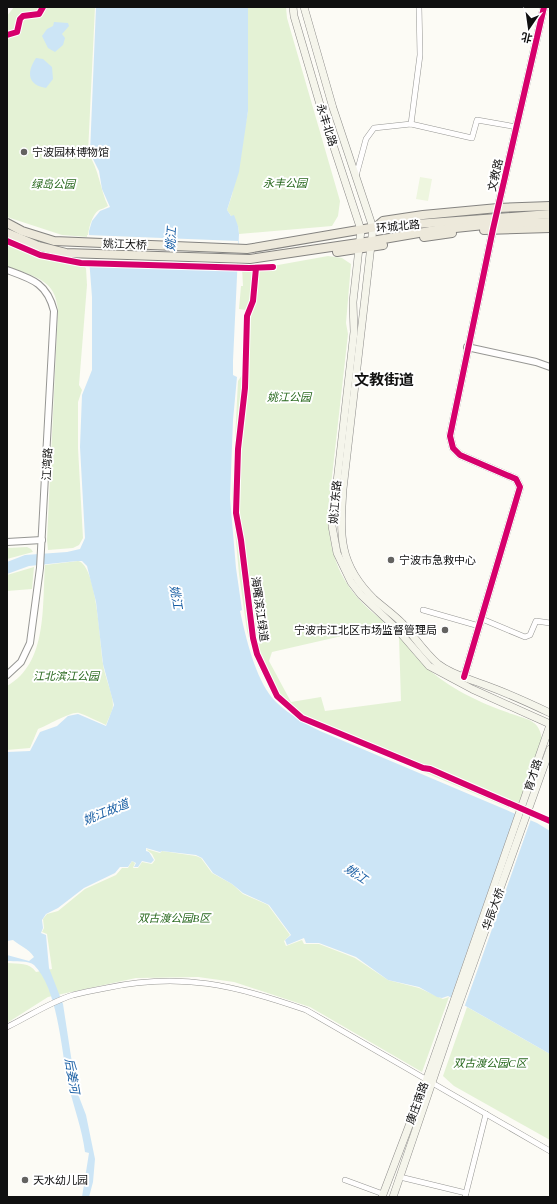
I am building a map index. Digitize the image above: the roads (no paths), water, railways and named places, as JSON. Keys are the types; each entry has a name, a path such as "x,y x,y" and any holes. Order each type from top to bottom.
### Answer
{"main road":[{"name":"永丰北路","path":"293,7 294,16 317,94 361,230 360,246"},
{"name":"永丰北路","path":"304,7 331,101 375,227 372,244"},
{"path":"375,227 384,221 498,208 550,206"},
{"name":"环城北路","path":"250,259 360,246 436,230 494,224 550,214"},
{"name":"环城北路","path":"247,249 375,227 550,222"},
{"name":"姚江大桥","path":"7,223 34,235 54,240 247,249"},
{"path":"494,224 550,228"},
{"name":"姚江大桥","path":"7,233 51,250 81,255 250,259"},
{"name":"姚江东路","path":"372,244 363,308 340,528 342,545 350,568 365,589 402,623 416,642 440,665 464,677 550,712"},
{"name":"姚江东路","path":"360,246 353,302 354,332 332,526 337,553 351,582 361,595 396,628 429,666 472,689 550,725"},
{"name":"育才路","path":"527,804 550,725"},
{"name":"育才路","path":"527,804 550,749"},
{"name":"华辰大桥","path":"453,1010 527,804"},
{"name":"康庄南路","path":"393,1197 453,1010"},
{"name":"康庄南路","path":"383,1196 429,1082"}],"street":[{"path":"411,124 420,56 419,7"},
{"name":"文教路","path":"464,677 520,487 516,479 454,451 451,444 451,428 494,224 544,7"},
{"path":"356,176 366,139 374,128 411,124 472,138 477,120 517,127"},
{"name":"江湾路","path":"7,270 32,279 41,286 51,300 54,311 40,568 30,643 20,662 7,675"},
{"path":"467,347 536,362 550,367"},
{"path":"7,542 42,540"},
{"path":"423,610 479,626"},
{"path":"482,619 525,637 530,636 536,621 550,623"},
{"path":"7,1027 69,997 124,984 175,980 230,986 306,1010 429,1082 550,1150"},
{"path":"400,1177 466,1195 486,1114"},
{"path":"345,1180 383,1196"}],"water":[{"path":"96,7 248,7 248,111 239,172 227,210 231,216 234,215 239,234 233,361 233,375 237,377 233,420 230,498 236,568 242,610 240,611 249,647 257,672 269,694 281,707 303,722 320,731 537,823 550,831 550,1054 448,996 442,998 437,997 419,987 388,980 356,957 319,943 306,943 304,938 287,945 285,940 291,935 269,905 243,893 232,884 213,873 202,858 196,855 160,852 146,848 146,851 149,852 154,860 151,863 142,861 138,867 134,867 136,863 132,861 128,867 120,867 115,873 84,888 58,908 46,914 42,920 43,928 41,933 46,935 49,968 63,1004 76,1089 86,1115 95,1159 93,1182 89,1197 82,1197 89,1153 85,1152 69,1087 58,1023 49,990 42,976 32,963 7,961 7,955 29,961 34,957 13,940 7,941 7,752 30,751 40,732 57,726 68,716 78,714 106,726 114,705 103,664 96,602 87,566 82,561 77,561 29,566 7,574 7,562 25,555 67,552 80,549 85,538 80,447 82,395 92,370 92,297 89,258 89,231 92,221 100,211 110,207 102,189 99,171 90,153"},
{"path":"54,22 68,23 69,26 62,34 65,38 63,45 55,52 48,48 42,36 47,29 53,26"},
{"path":"36,58 43,59 52,67 53,79 46,88 35,84 30,78 31,69"}],"place":[{"name":"宁波园林博物馆","path":"24,152"},
{"name":"宁波市急救中心","path":"391,560"},
{"name":"宁波市江北区市场监督管理局","path":"445,630"},
{"name":"天水幼儿园","path":"25,1180"}],"district":[{"name":"文教街道","path":"384,380"}],"park label":[{"name":"永丰公园","path":"285,183"},
{"name":"绿岛公园","path":"53,184"},
{"name":"姚江公园","path":"289,397"},
{"name":"江北滨江公园","path":"66,676"},
{"name":"双古渡公园B区","path":"174,918"},
{"name":"双古渡公园C区","path":"490,1063"}],"water label":[{"name":"姚江","path":"171,239"},
{"name":"姚江","path":"176,597"},
{"name":"姚江故道","path":"106,812"},
{"name":"姚江","path":"356,874"},
{"name":"后姜河","path":"72,1076"}]}
